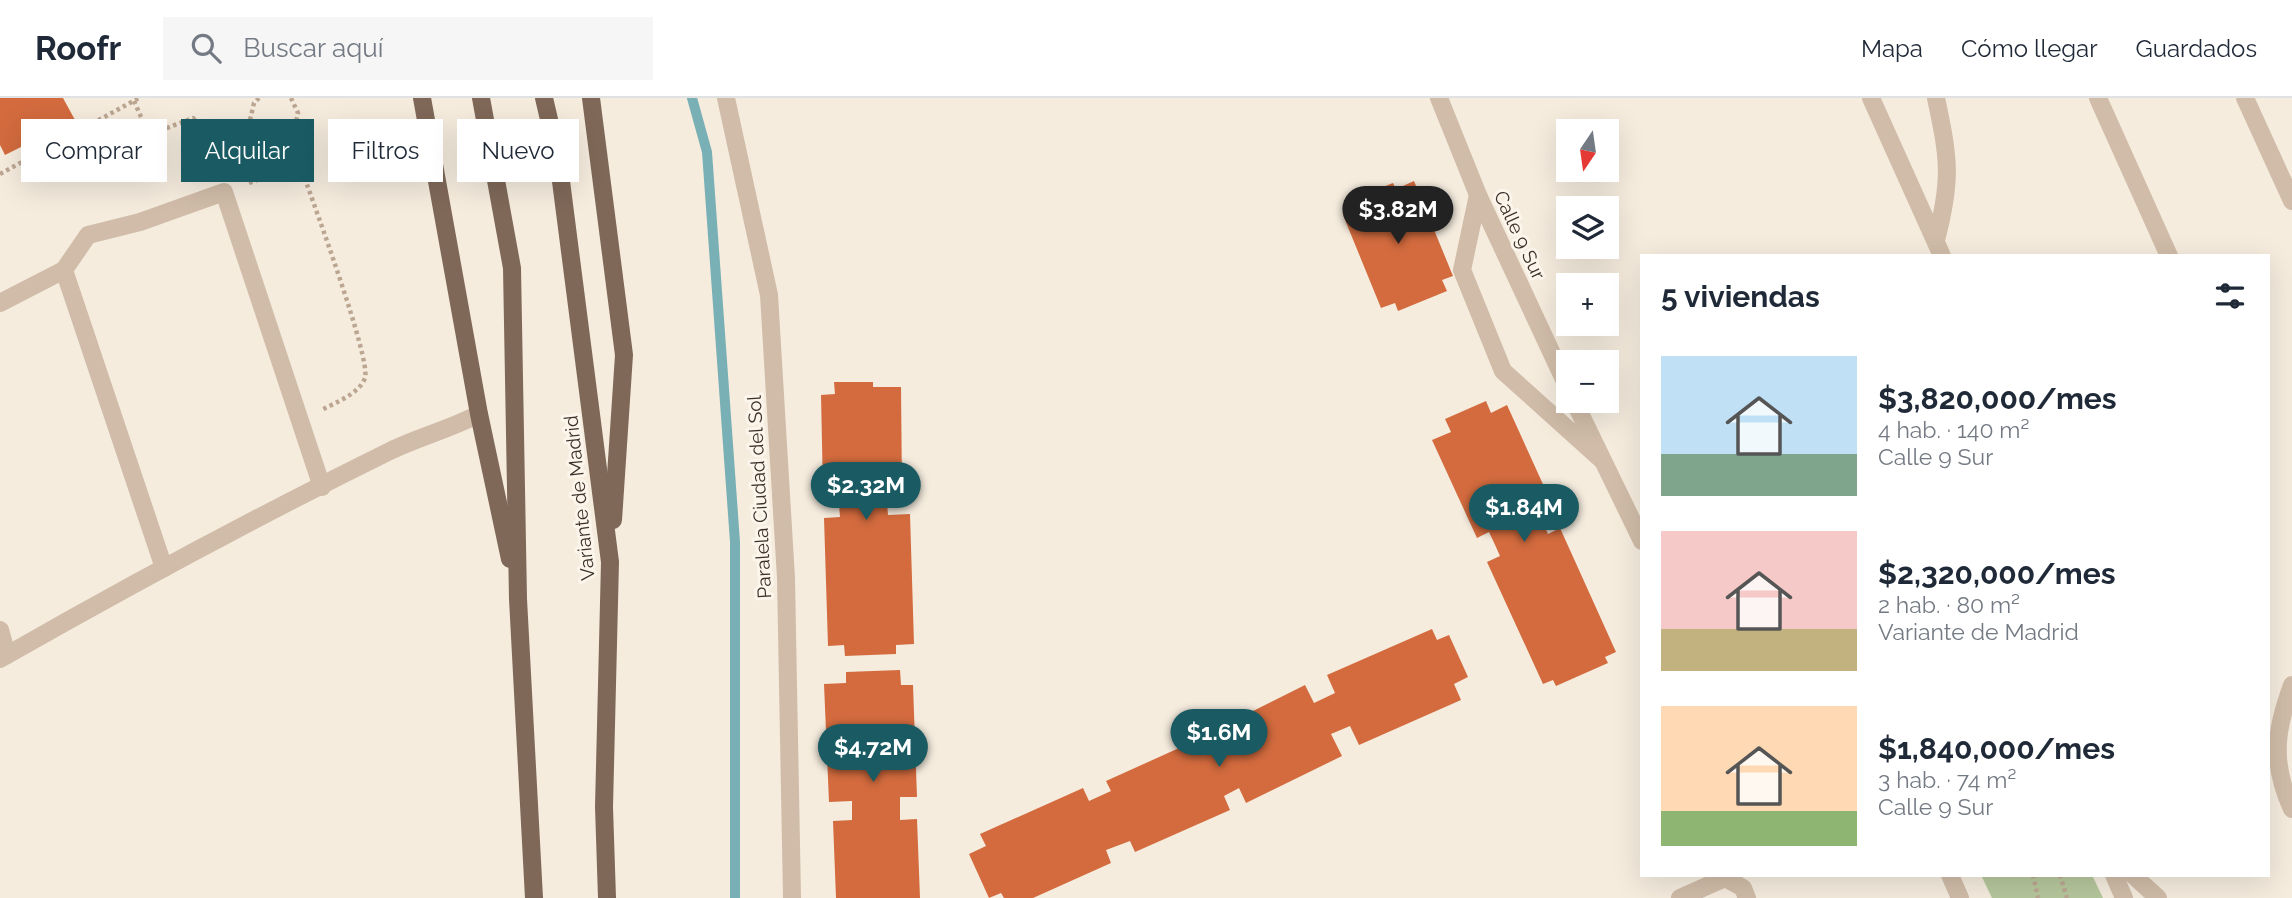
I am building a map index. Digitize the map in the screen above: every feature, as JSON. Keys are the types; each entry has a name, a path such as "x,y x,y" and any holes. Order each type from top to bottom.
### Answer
{"main road":[{"path":"422,98 479,414 518,599"},
{"path":"481,98 512,268 518,599 534,898"},
{"name":"Variante de Madrid","path":"544,98 558,158 610,562 604,807 607,898"},
{"path":"592,98 624,355 610,562"}],"street":[{"name":"Paralela Ciudad del Sol","path":"726,98 769,295 786,578 792,898"},
{"name":"Calle 9 Sur","path":"1439,98 1478,195 1556,362"},
{"path":"1871,98 1939,248"},
{"path":"1936,98 1950,167 1939,248"},
{"path":"2098,98 2168,254"},
{"path":"2245,98 2292,201"},
{"path":"0,303 64,270 88,235 140,222 224,192 322,486"},
{"path":"1478,195 1462,270 1503,371 1602,460"},
{"path":"64,270 164,568"},
{"path":"1580,413 1640,537"},
{"path":"0,630 4,657 164,568 393,449 448,430 479,414"},
{"path":"2292,685 2277,730 2280,782 2292,809"},
{"path":"2115,877 2124,898"},
{"path":"2135,877 2158,898"},
{"path":"1680,898 1725,878 1735,881 1747,898"}],"path":[{"path":"250,119 254,103 259,98"},
{"path":"291,98 298,113 297,119"},
{"path":"0,174 137,99 149,135 193,118 201,128 224,192 251,182"},
{"path":"301,423 356,391 365,377 365,361 306,182"},
{"path":"2033,877 2038,898"},
{"path":"2061,877 2067,898"}],"green space":[{"path":"1982,877 2093,877 2103,898 1992,898"}],"building":[{"path":"0,98 63,98 74,119 21,119 21,147 5,155 0,145"},
{"path":"1414,181 1453,276 1442,280 1447,291 1398,311 1395,303 1381,308 1343,215 1358,209 1353,199 1393,183 1396,189"},
{"path":"834,382 873,382 873,387 901,387 902,490 887,490 887,502 888,515 910,514 914,644 896,645 896,654 845,656 844,645 828,646 824,518 840,517 838,491 823,491 821,395 835,394"},
{"path":"1486,401 1491,413 1507,405 1552,504 1538,510 1544,525 1548,534 1560,528 1616,652 1605,657 1608,663 1556,686 1553,680 1543,684 1487,562 1500,556 1496,547 1489,532 1477,538 1432,440 1451,432 1445,419"},
{"path":"1432,629 1437,640 1449,635 1468,677 1454,684 1461,700 1359,745 1350,726 1331,734 1342,756 1246,803 1239,788 1224,796 1230,810 1135,852 1130,841 1106,850 1111,863 1033,898 1004,898 1001,893 989,898 969,854 986,846 980,834 1083,788 1089,801 1111,791 1106,781 1199,739 1204,749 1218,742 1213,731 1305,685 1314,703 1335,693 1327,675"},
{"path":"900,670 901,685 913,685 917,797 900,797 900,820 917,819 920,898 836,898 833,821 852,820 852,801 829,802 824,684 846,683 846,672"}],"waterway":[{"path":"692,98 707,152 735,542 735,898"}]}
